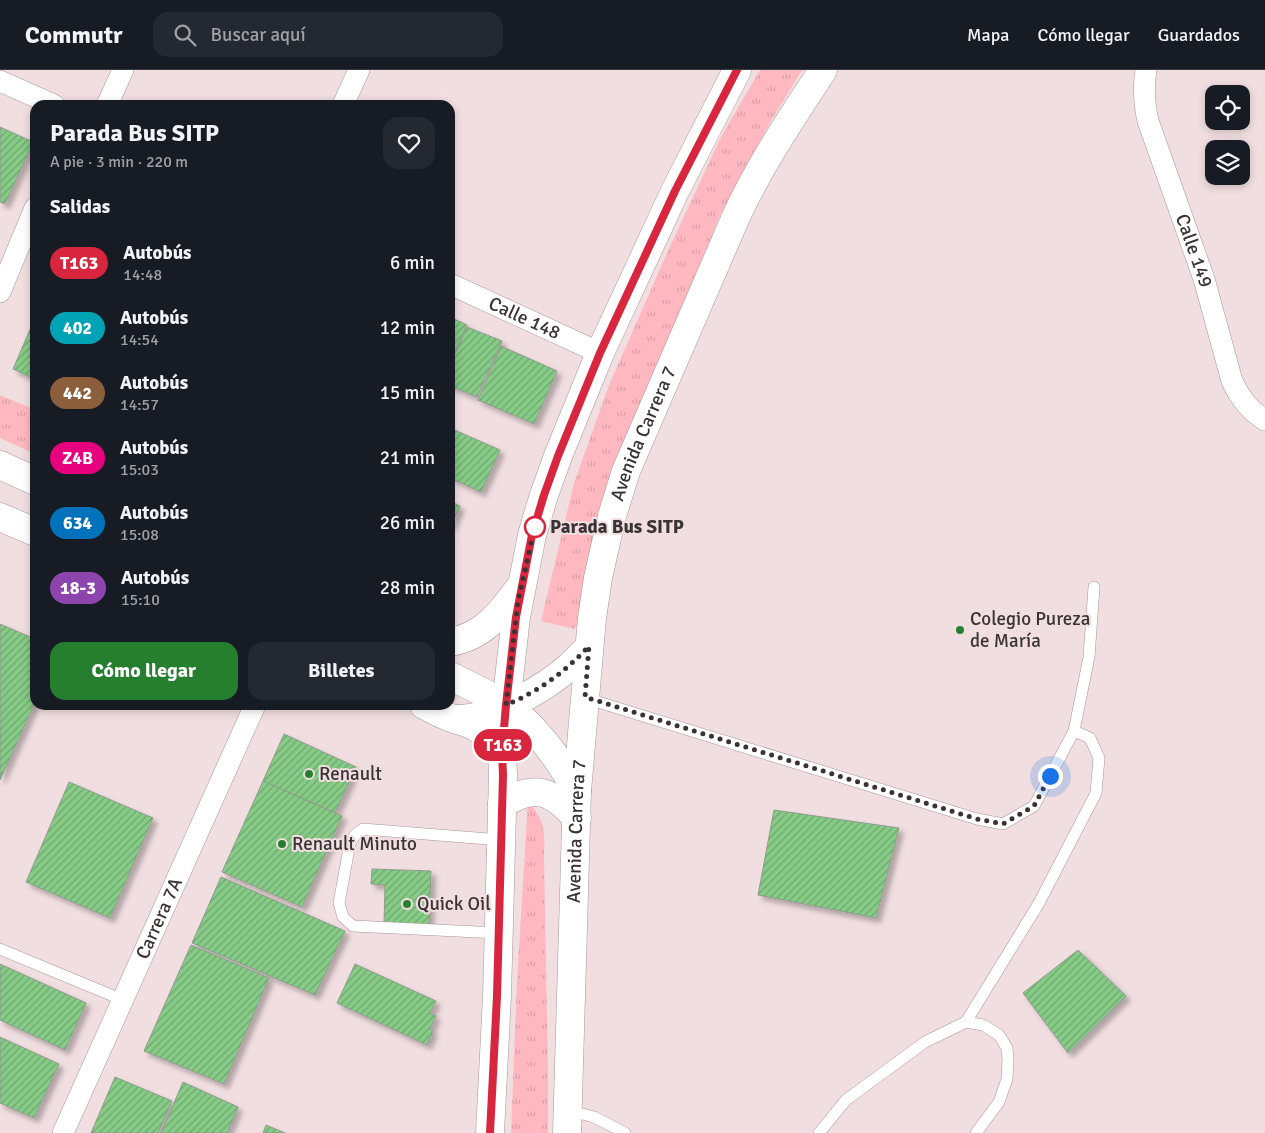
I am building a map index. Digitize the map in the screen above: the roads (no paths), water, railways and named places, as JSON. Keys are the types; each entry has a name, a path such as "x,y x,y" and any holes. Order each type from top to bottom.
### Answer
{"main road":[{"path":"490,1133 499,933 502,752 516,617 532,535 558,456 600,353 675,191 737,70"},
{"name":"Avenida Carrera 7","path":"567,1122 577,791 592,618 604,547 626,471 750,185 823,70"},
{"path":"0,465 30,479"},
{"path":"0,517 30,530"},
{"path":"455,641 476,634 490,624 521,586"},
{"path":"454,719 481,714 536,691 571,666 589,646"},
{"path":"455,679 506,705 523,720 553,753 577,791"},
{"path":"435,710 482,729 494,739 502,752"},
{"path":"502,804 515,796 533,791 549,794 562,802 577,818"}],"street":[{"path":"109,100 123,70"},
{"path":"344,100 359,70"},
{"name":"Calle 149","path":"1146,70 1144,103 1148,121 1204,279 1232,381 1246,404 1265,420"},
{"path":"0,81 43,100"},
{"path":"0,292 30,232"},
{"name":"Calle 148","path":"455,286 600,353"},
{"name":"Carrera 7A","path":"63,1133 253,710"}],"lane":[{"path":"585,697 977,819 1003,824 1034,806 1074,730 1089,657 1094,587"},
{"path":"819,1133 846,1100 925,1042 966,1022 1040,903 1096,793 1099,758 1090,738 1074,730"},
{"path":"499,933 353,926 343,917 339,904 350,843 363,829 501,840"},
{"path":"0,949 122,1000"},
{"path":"966,1022 984,1025 999,1035 1007,1048 1007,1078 999,1102 976,1133"},
{"path":"567,1122 594,1117 625,1133"}],"place":[{"name":"Parada Bus SITP","path":"535,527"},
{"name":"Colegio Pureza de María","path":"960,630"},
{"name":"Renault","path":"309,774"},
{"name":"Renault Minuto","path":"282,844"},
{"name":"Quick Oil","path":"407,904"}]}
